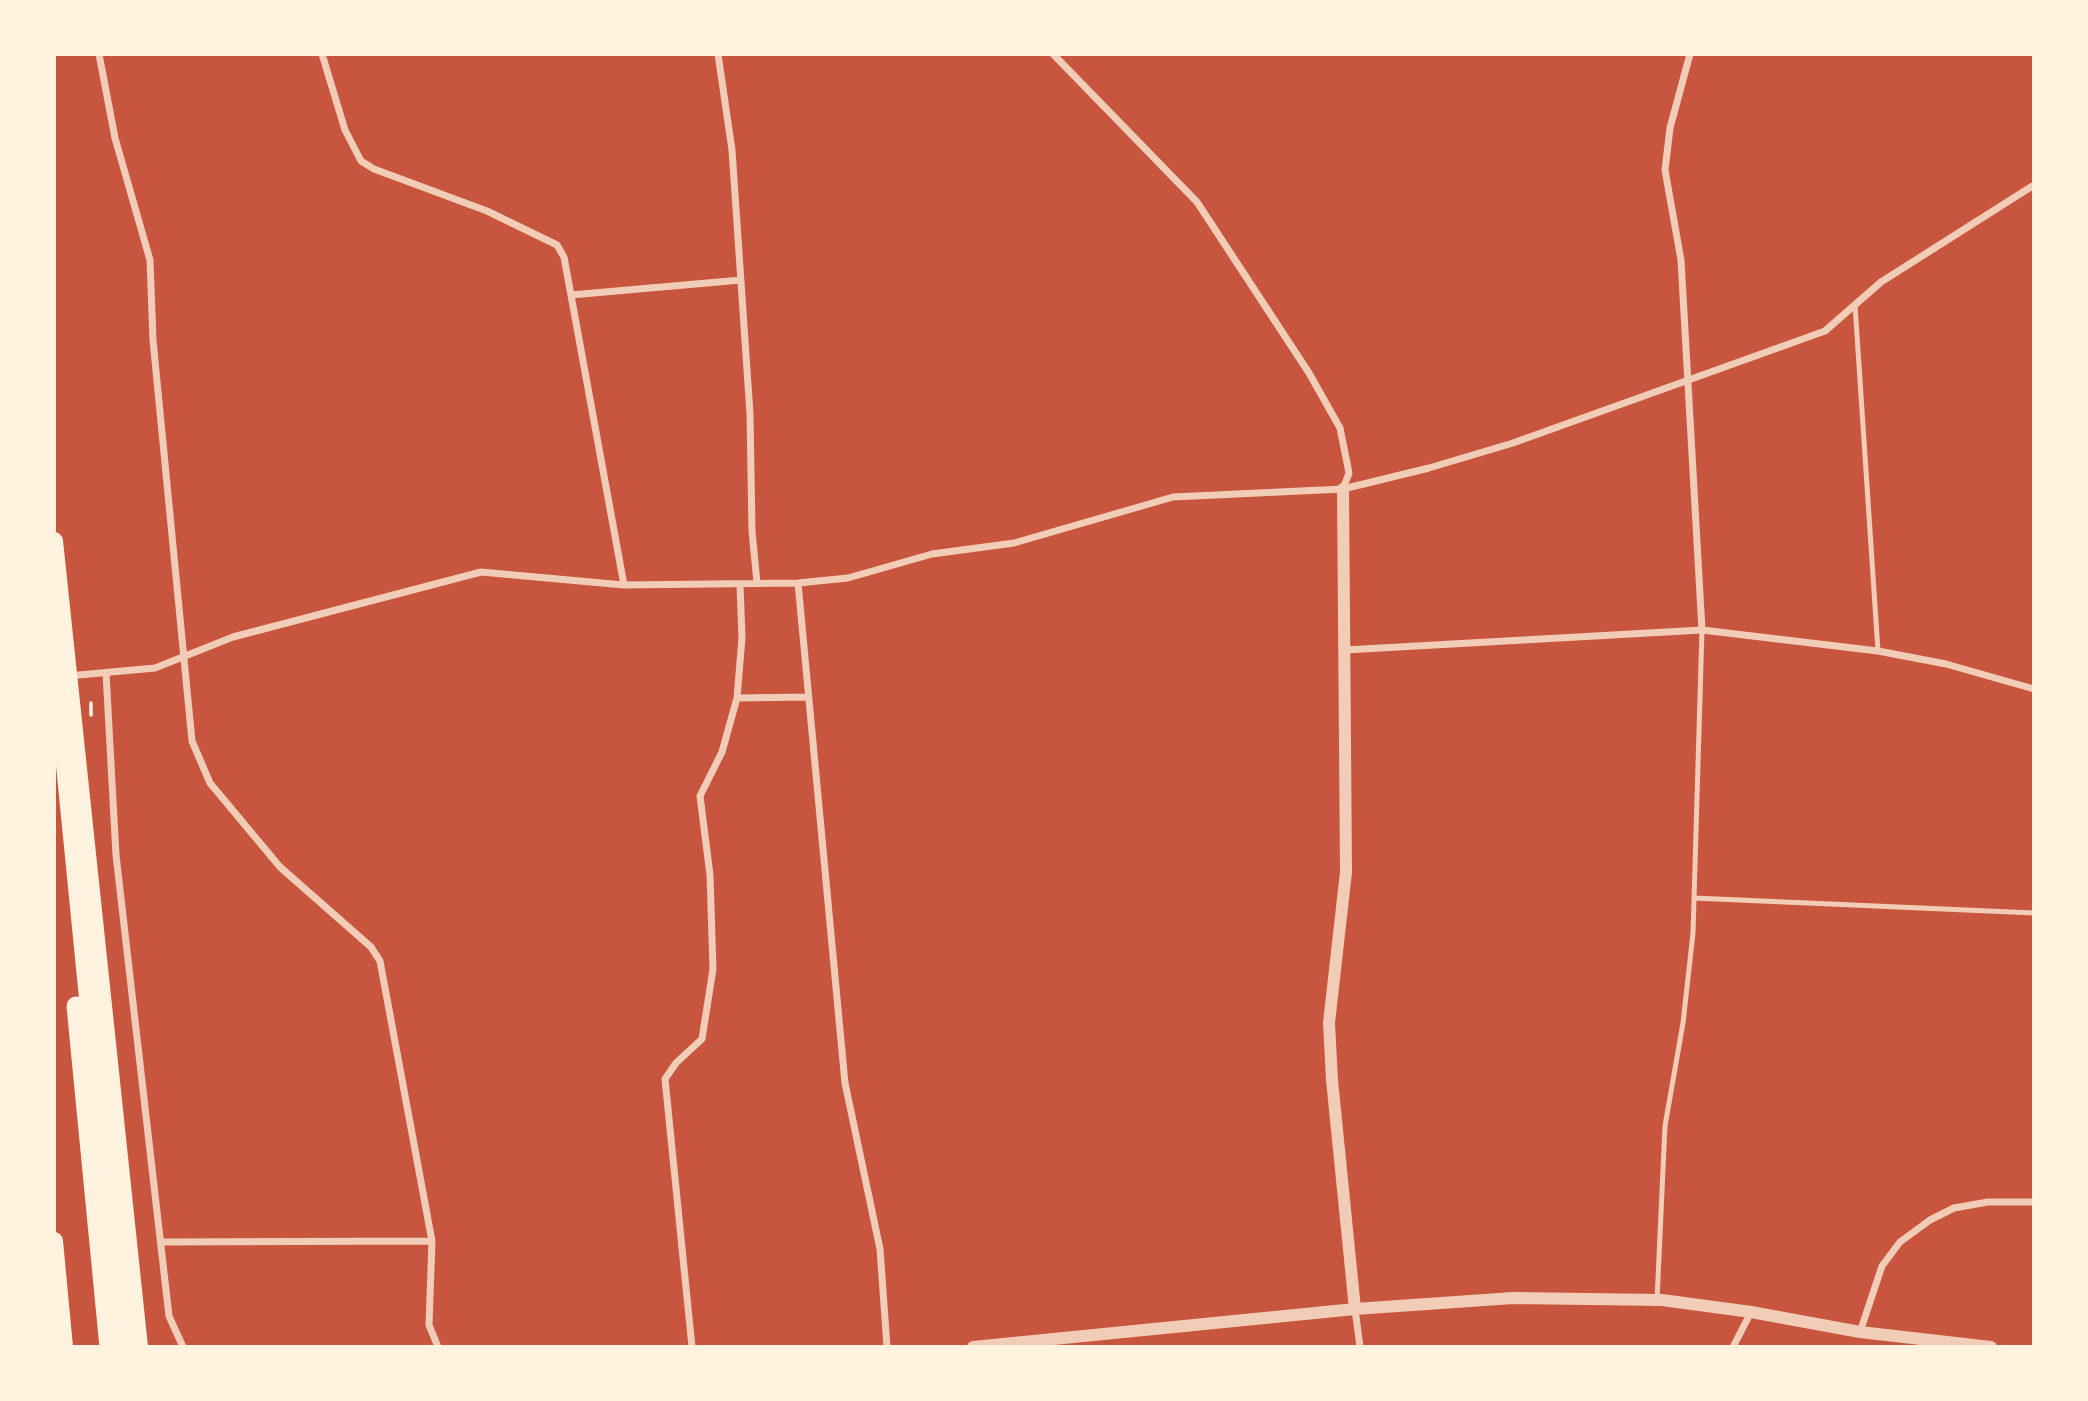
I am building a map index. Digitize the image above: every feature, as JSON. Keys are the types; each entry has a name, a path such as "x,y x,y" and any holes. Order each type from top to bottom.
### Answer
{"highway":[{"path":"54,541 61,677 139,1347"},
{"path":"54,649 123,1347"},
{"path":"54,785 109,1347"},
{"path":"54,1241 64,1347"}],"street":[{"path":"99,54 115,138 150,260 153,340 192,741 210,783 281,867 371,947 380,961 432,1241 429,1325 438,1347"},
{"path":"322,54 345,130 361,161 374,169 487,211 557,245 564,257 624,585"},
{"path":"718,54 732,150 750,414 752,531 757,583"},
{"path":"1053,54 1197,202 1309,373 1340,428 1349,473 1343,489 1346,872 1343,920 1329,1023 1332,1080 1360,1347"},
{"path":"1690,54 1670,128 1664,170 1681,260 1702,630"},
{"path":"61,677 155,668 233,637 481,572 624,585 740,585 848,578 932,554 1014,542 1173,497 1343,489 1429,468 1514,443 1825,331 1881,282 2034,185"},
{"path":"571,295 741,280"},
{"path":"798,583 807,696 816,752 845,1083 880,1249 887,1347"},
{"path":"692,1347 665,1079 676,1063 702,1039 713,969 710,875 700,796 722,752 737,698 742,638 740,585"},
{"path":"1345,650 1702,630 1878,651 1946,664 2034,689"},
{"path":"106,673 116,855 169,1316 183,1347"},
{"path":"737,698 807,696"},
{"path":"1860,1332 1882,1266 1910,1235 1954,1208 1988,1202 2034,1202"},
{"path":"161,1242 432,1241"},
{"path":"974,1347 1355,1310 1513,1298 1657,1300 1751,1312 1860,1332 1991,1347"},
{"path":"1733,1347 1751,1312"}],"lane":[{"path":"1854,304 1878,651"},
{"path":"1657,1300 1664,1126 1683,1023 1694,898 1702,630"},
{"path":"1694,898 2034,913"}]}
